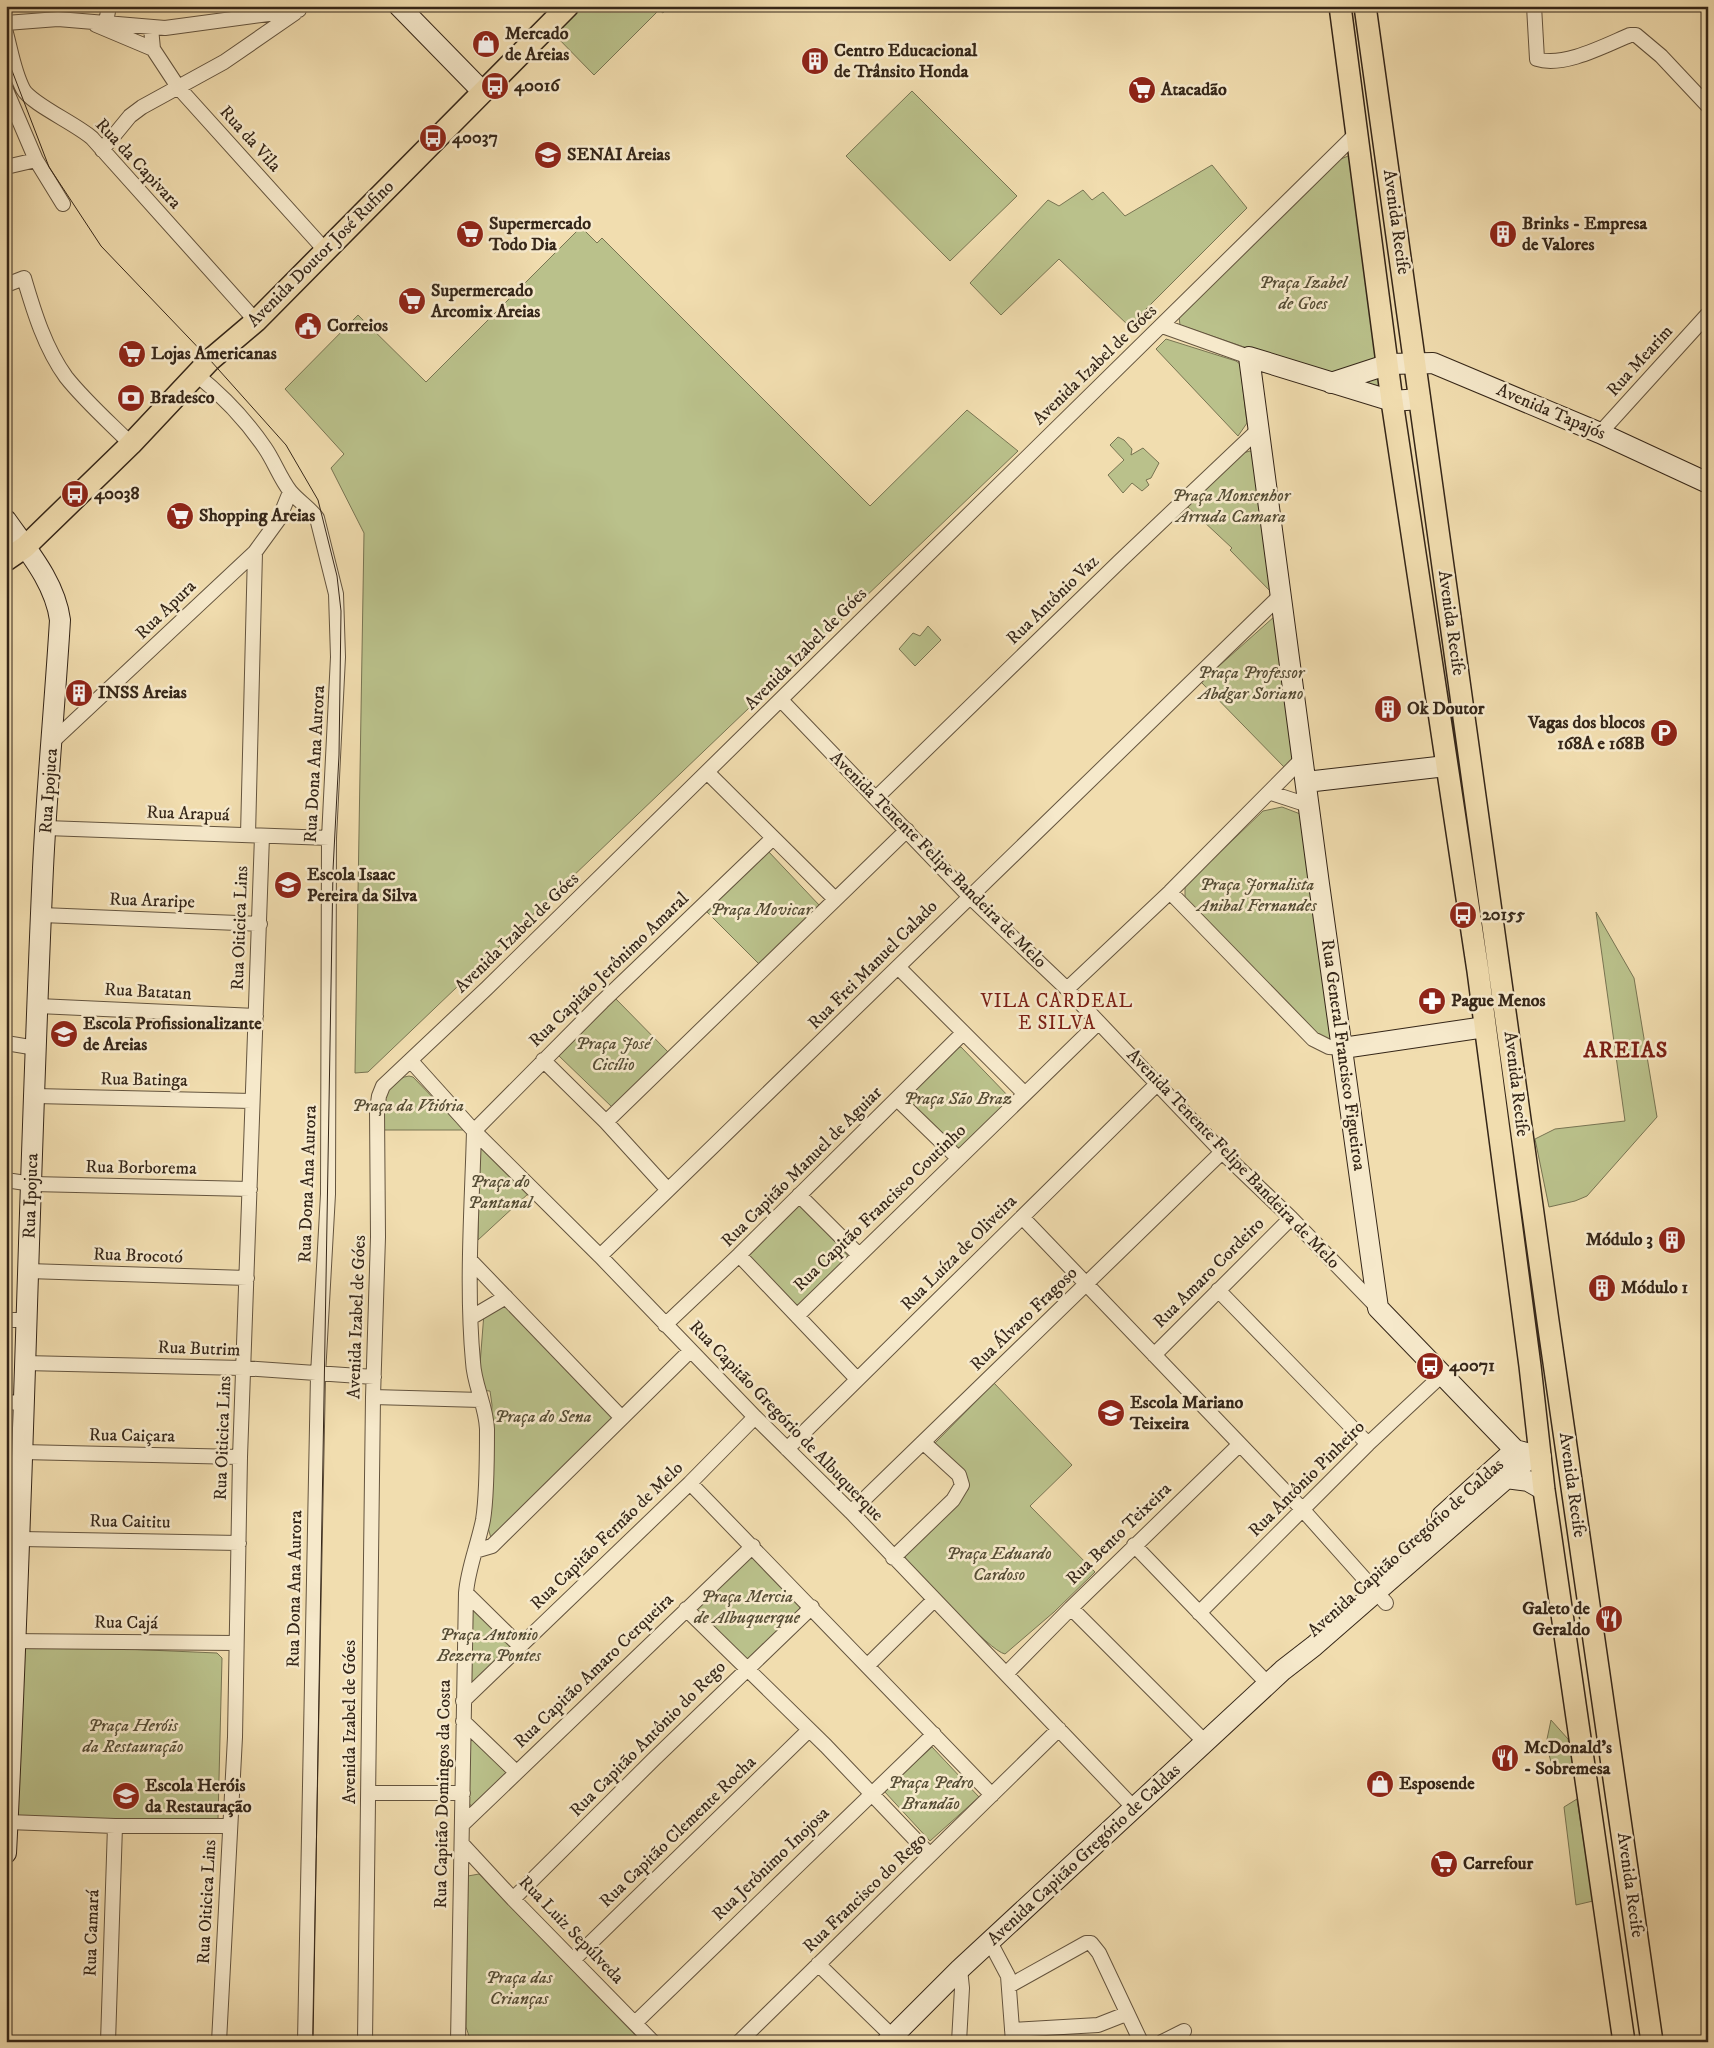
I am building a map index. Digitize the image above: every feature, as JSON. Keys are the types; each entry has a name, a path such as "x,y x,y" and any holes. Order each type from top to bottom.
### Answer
{"main road":[{"path":"399,6 483,92"},
{"name":"Avenida Doutor José Rufino","path":"6,560 25,547 131,444 210,360 256,320 568,6"},
{"name":"Avenida Recife","path":"1340,6 1392,401 1486,1027 1529,1454 1544,1490 1624,2042"},
{"name":"Avenida Recife","path":"1366,6 1559,1400 1652,2042"},
{"path":"1249,357 1392,401 1420,398"},
{"name":"Rua General Francisco Figueiroa","path":"1249,357 1257,431 1378,1308"},
{"name":"Avenida Tapajós","path":"1331,383 1388,364 1433,363 1600,433 1708,483"},
{"name":"Rua Ipojuca","path":"6,520 50,586 58,606 60,620 46,828 28,1271 16,1320 24,1363 14,1403 22,1452 14,1479 20,1539 13,1561 6,1853"},
{"path":"1306,782 1446,766"},
{"path":"1343,1048 1486,1027"},
{"name":"Avenida Tenente Felipe Bandeira de Melo","path":"1378,1308 1442,1375 1529,1454"},
{"path":"1506,1478 1529,1454 1553,1461 1559,1472 1581,1605 1585,1624 1596,1648"},
{"name":"Avenida Capitão Gregório de Caldas","path":"1384,1590 1529,1454"},
{"name":"Avenida Capitão Gregório de Caldas","path":"892,2040 960,1969 1283,1670 1298,1647 1384,1590 1506,1478 1528,1481 1544,1490"}],"street":[{"path":"106,22 109,6"},
{"path":"1534,6 1536,55 1540,60 1561,60 1589,52 1630,35 1636,35 1661,56 1708,106"},
{"path":"6,23 58,19 106,22 151,28 201,23 302,8"},
{"path":"102,150 130,116 142,106 224,62 302,8"},
{"path":"83,20 153,49"},
{"name":"Rua da Vila","path":"151,28 153,49 178,87 325,250"},
{"name":"Rua da Capivara","path":"6,33 23,88 28,96 83,130 256,320"},
{"path":"6,90 36,160 62,204"},
{"name":"Avenida Izabel de Góes","path":"365,2042 372,1397 378,1237 379,1096 383,1086 411,1061 781,700 1357,133"},
{"path":"6,167 36,160"},
{"path":"6,285 24,278 36,318 54,357 66,376 131,444"},
{"name":"Rua Mearim","path":"1600,433 1708,314"},
{"path":"1162,326 1249,357"},
{"name":"Rua Dona Ana Aurora","path":"197,375 218,392 243,420 265,448 290,492 311,509 323,535 336,594 338,657 330,838 329,1184 318,1375 305,2042"},
{"name":"Rua Antônio Vaz","path":"876,798 1257,431"},
{"name":"Rua Apura","path":"52,742 255,552 279,519 290,492"},
{"name":"Rua Oiticica Lins","path":"219,2042 230,1826 240,1458 260,924 255,835 255,552"},
{"name":"Rua Frei Manuel Calado","path":"600,1256 1280,596"},
{"name":"Avenida Tenente Felipe Bandeira de Melo","path":"781,700 969,896 1068,989 1098,1023 1222,1152 1291,1218 1378,1308"},
{"path":"1068,989 1170,892 1303,758"},
{"path":"707,772 835,899"},
{"path":"1270,793 1308,805"},
{"name":"Rua Arapuá","path":"46,828 330,838"},
{"path":"606,1122 907,830"},
{"name":"Rua Capitão Jerônimo Amaral","path":"474,1131 543,1060 773,838"},
{"path":"1170,892 1313,1039 1329,1047 1343,1048"},
{"name":"Rua Araripe","path":"42,915 260,924"},
{"path":"898,967 1024,1093"},
{"name":"Rua Batatan","path":"38,1006 256,1016"},
{"path":"1486,1027 1501,1023 1507,1014"},
{"name":"Rua Capitão Francisco Coutinho","path":"797,1316 1098,1023"},
{"name":"Rua Capitão Manuel de Aguiar","path":"665,1325 739,1255 964,1033"},
{"path":"6,1043 36,1048"},
{"path":"543,1060 606,1122 668,1190"},
{"name":"Rua Capitão Gregório de Albuquerque","path":"411,1061 474,1131 600,1256 787,1450 851,1512 1134,1808"},
{"name":"Rua Luíza de Oliveira","path":"787,1450 1157,1084"},
{"name":"Rua Batinga","path":"34,1096 252,1101"},
{"path":"898,1099 958,1158"},
{"name":"Rua Capitão Domingos da Costa","path":"458,2042 466,1594 483,1519 487,1429 484,1408 474,1376 471,1261 474,1131"},
{"name":"Rua Álvaro Fragoso","path":"851,1512 1222,1152"},
{"name":"Rua Borborema","path":"6,1180 32,1184 250,1189"},
{"path":"800,1195 859,1255"},
{"path":"1022,1218 1239,1446 1384,1590"},
{"name":"Rua Amaro Cordeiro","path":"1154,1355 1291,1218"},
{"path":"739,1255 857,1379"},
{"path":"471,1261 622,1418"},
{"name":"Rua Brocotó","path":"28,1271 247,1278"},
{"path":"1218,1290 1368,1444"},
{"path":"472,1317 506,1297"},
{"path":"475,1551 492,1546 690,1351"},
{"name":"Rua Butrim","path":"24,1363 243,1368 318,1375 374,1377"},
{"name":"Rua Antônio Pinheiro","path":"1199,1612 1368,1444 1442,1375"},
{"path":"372,1397 481,1400"},
{"name":"Rua Capitão Fernão de Melo","path":"463,1701 690,1483 755,1417"},
{"path":"893,1558 953,1500 962,1485 960,1475 924,1443"},
{"name":"Rua Bento Teixeira","path":"1006,1674 1134,1545 1239,1446"},
{"name":"Rua Caiçara","path":"22,1452 240,1458"},
{"path":"690,1483 992,1795"},
{"name":"Rua Caititu","path":"20,1539 239,1543"},
{"path":"1134,1545 1268,1684"},
{"name":"Rua Capitão Amaro Cerqueira","path":"463,1824 753,1546"},
{"path":"466,1594 520,1646"},
{"path":"868,1665 934,1600"},
{"name":"Rua Capitão Antônio do Rego","path":"513,1899 746,1668 812,1607"},
{"path":"1071,1608 1206,1742"},
{"path":"686,1609 809,1730 930,1855"},
{"name":"Rua Cajá","path":"11,1641 236,1643"},
{"path":"463,1721 516,1772"},
{"name":"Rua Francisco do Rego","path":"738,2042 1059,1729"},
{"name":"Rua Capitão Clemente Rocha","path":"573,1960 809,1730"},
{"name":"Rua Jerônimo Inojosa","path":"635,2022 934,1734"},
{"path":"369,1793 462,1793"},
{"path":"8,1822 115,1826 230,1826"},
{"name":"Rua Camará","path":"108,2042 115,1826"},
{"name":"Rua Luiz Sepúlveda","path":"462,1844 653,2042"},
{"path":"990,1942 1006,1971 1013,2036 1082,2027 1112,2021 1126,2014"},
{"path":"1009,1986 1086,1943 1091,1943 1099,1953 1126,2014 1141,2042"},
{"path":"818,1964 892,2040"},
{"path":"959,2042 962,1988 960,1969"},
{"path":"1162,2042 1184,2031"}],"green space":[{"path":"577,6 670,6 663,13 659,10 594,75 551,31"},
{"path":"912,91 1017,196 950,261 846,156"},
{"name":"Praça Izabel de Goes","path":"1348,156 1353,160 1380,388 1308,369 1180,325 1179,317 1341,159"},
{"path":"1212,165 1247,208 1129,326 1059,259 1001,315 970,283 1048,200 1059,206 1083,190 1092,200 1103,192 1125,216"},
{"path":"581,227 597,243 602,238 870,506 967,410 1018,451 368,1072 355,1073 364,533 331,468 344,454 285,389 358,315 426,382"},
{"path":"1166,339 1236,361 1240,364 1247,423 1238,436 1156,349"},
{"path":"1118,437 1124,440 1132,449 1131,455 1143,448 1159,463 1151,478 1146,480 1149,485 1142,491 1132,483 1123,493 1108,475 1124,460 1110,445"},
{"name":"Praça Monsenhor Arruda Camara","path":"1250,451 1254,453 1273,594 1230,550 1232,548 1187,506 1243,453"},
{"name":"Praça Professor Abdgar Soriano","path":"1275,616 1298,759 1285,768 1201,682"},
{"path":"928,626 941,640 915,666 899,649 913,633 920,636"},
{"name":"Praça Jornalista Anibal Fernandes","path":"1282,807 1303,815 1335,1038 1319,1041 1185,903 1185,886 1263,811"},
{"name":"Praça Movicar","path":"768,851 820,906 761,966 704,909"},
{"path":"1596,912 1634,978 1657,1117 1587,1196 1549,1207 1535,1139 1555,1129 1625,1121"},
{"name":"Praça José Cicílio","path":"615,998 670,1054 613,1108 558,1055"},
{"name":"Praça São Braz","path":"956,1047 961,1047 1012,1100 957,1152 905,1099"},
{"name":"Praça da Vtiória","path":"409,1076 413,1077 464,1130 381,1130 384,1105 389,1090 394,1083"},
{"name":"Praça do Pantanal","path":"480,1148 529,1193 478,1240"},
{"path":"799,1202 850,1258 796,1310 744,1254"},
{"name":"Praça do Sena","path":"505,1304 615,1417 491,1538 486,1521 492,1405 490,1391 478,1390 484,1313"},
{"name":"Praça Eduardo Cardoso","path":"994,1383 1072,1465 1030,1506 1095,1572 1054,1612 1005,1654 997,1650 971,1627 906,1560 904,1554 968,1490 966,1477 935,1443"},
{"name":"Praça Mercia de Albuquerque","path":"751,1552 802,1603 797,1614 747,1662 691,1608"},
{"name":"Praça Antonio Bezerra Pontes","path":"470,1600 517,1645 475,1684 470,1680"},
{"name":"Praça Heróis da Restauração","path":"32,1645 217,1653 222,1658 218,1819 210,1825 15,1817 20,1648"},
{"path":"1551,1720 1568,1739 1573,1766 1553,1769 1546,1744"},
{"path":"471,1737 508,1775 472,1807 469,1803 469,1738"},
{"name":"Praça Pedro Brandão","path":"932,1747 979,1797 930,1841 884,1791"},
{"path":"1577,1799 1593,1901 1576,1905 1564,1807"},
{"name":"Praça das Crianças","path":"479,1874 642,2042 484,2042 469,2036 466,2027 468,1876"}],"tram line":[{"path":"6,55 49,167 101,246 210,360 286,445 318,500 337,576 341,611 339,755 333,870 313,2042"}],"place":[{"name":"Mercado de Areias","path":"486,44"},
{"name":"Centro Educacional de Trânsito Honda","path":"815,61"},
{"name":"40016","path":"495,86"},
{"name":"Atacadão","path":"1142,90"},
{"name":"40037","path":"433,138"},
{"name":"SENAI Areias","path":"548,155"},
{"name":"Supermercado Todo Dia","path":"470,234"},
{"name":"Brinks - Empresa de Valores","path":"1503,234"},
{"name":"Supermercado Arcomix Areias","path":"412,301"},
{"name":"Correios","path":"308,326"},
{"name":"Lojas Americanas","path":"132,354"},
{"name":"Bradesco","path":"131,398"},
{"name":"40038","path":"75,494"},
{"name":"Shopping Areias","path":"180,516"},
{"name":"INSS Areias","path":"79,693"},
{"name":"Ok Doutor","path":"1388,709"},
{"name":"Vagas dos blocos 168A e 168B","path":"1664,733"},
{"name":"Escola Isaac Pereira da Silva","path":"288,885"},
{"name":"20155","path":"1463,915"},
{"name":"Pague Menos","path":"1432,1001"},
{"name":"Escola Profissionalizante de Areias","path":"64,1034"},
{"name":"Módulo 3","path":"1672,1240"},
{"name":"Módulo 1","path":"1602,1288"},
{"name":"40071","path":"1430,1366"},
{"name":"Escola Mariano Teixeira","path":"1111,1413"},
{"name":"Galeto de Geraldo","path":"1609,1619"},
{"name":"McDonald's - Sobremesa","path":"1505,1758"},
{"name":"Esposende","path":"1380,1784"},
{"name":"Escola Heróis da Restauração","path":"126,1796"},
{"name":"Carrefour","path":"1444,1864"}],"district":[{"name":"VILA CARDEAL E SILVA","path":"1057,1012"},
{"name":"AREIAS","path":"1626,1050"}]}
